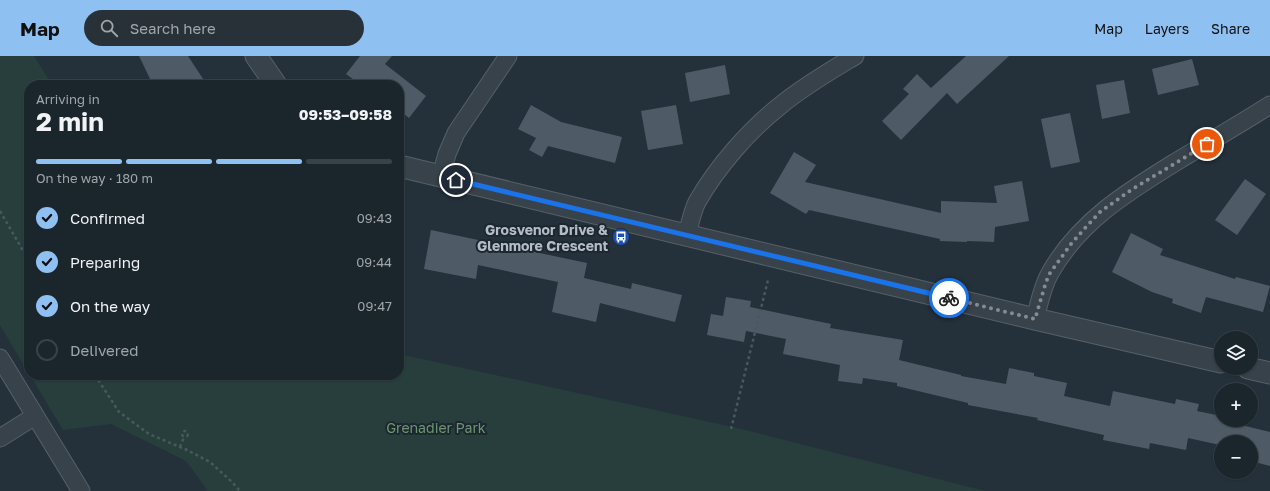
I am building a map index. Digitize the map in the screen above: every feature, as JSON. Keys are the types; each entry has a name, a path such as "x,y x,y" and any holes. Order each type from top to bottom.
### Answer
{"street":[{"path":"256,56 273,80"},
{"path":"441,176 447,154 456,133 508,56"},
{"path":"687,234 697,202 726,160 759,124 781,104 803,88 855,56"},
{"path":"1035,319 1050,273 1071,244 1100,212 1131,190 1270,105"},
{"path":"404,167 687,234 1035,319 1214,360"},
{"path":"0,358 81,491"},
{"path":"1258,370 1270,373"},
{"path":"0,438 35,416"}],"path":[{"path":"0,211 24,252"},
{"path":"731,429 768,280"},
{"path":"98,380 119,412 149,434 210,462 240,491"},
{"path":"180,447 184,438"}],"green space":[{"path":"0,56 34,56 49,80 24,80 24,366 0,325"},
{"name":"Grenadier Park","path":"404,355 737,428 985,491 208,491 186,461 111,424 63,430 33,380 404,380"}],"building":[{"path":"139,56 188,56 204,80 151,80"},
{"path":"360,56 392,56 385,64 426,96 409,118 404,114 404,80 354,80 346,74"},
{"path":"966,56 1009,56 957,104 947,93 901,140 882,121 909,94 903,89 917,74 931,88"},
{"path":"1192,59 1199,85 1158,95 1152,69"},
{"path":"725,65 730,94 690,102 685,73"},
{"path":"1124,80 1130,113 1102,119 1096,85"},
{"path":"531,105 561,122 622,137 615,163 548,146 542,157 529,150 536,138 518,129"},
{"path":"676,105 683,144 648,150 641,111"},
{"path":"1070,113 1080,162 1051,168 1041,119"},
{"path":"794,152 816,165 805,182 941,213 941,201 997,203 994,186 1022,181 1029,221 995,227 994,242 967,242 940,241 940,239 809,210 806,214 770,193"},
{"path":"1245,179 1266,194 1237,235 1215,220"},
{"path":"431,230 587,263 584,278 631,289 632,283 682,295 675,322 600,303 596,322 552,312 558,282 478,265 476,279 424,269"},
{"path":"1131,233 1163,249 1160,255 1235,279 1236,277 1270,286 1263,312 1206,297 1201,313 1172,303 1173,299 1152,292 1112,272"},
{"path":"726,297 751,301 750,307 831,324 830,328 903,340 899,360 961,376 1006,384 1009,368 1034,373 1034,376 1067,383 1064,396 1110,406 1113,391 1175,404 1176,399 1199,404 1197,411 1214,415 1214,427 1250,427 1270,432 1270,466 1258,463 1258,435 1214,435 1214,444 1188,438 1186,450 1150,443 1149,449 1103,440 1104,435 1037,420 1038,418 968,405 968,403 897,386 897,383 863,378 862,384 838,381 840,365 783,354 786,339 746,331 744,342 707,335 711,314 723,316"}],"way so far":[{"path":"949,298 1035,319 1046,282 1055,264 1100,212 1115,200 1207,144"}],"place":[{"name":"Grosvenor Drive & Glenmore Crescent","path":"621,237"}],"route":[{"path":"456,180 687,234 949,298"}]}
